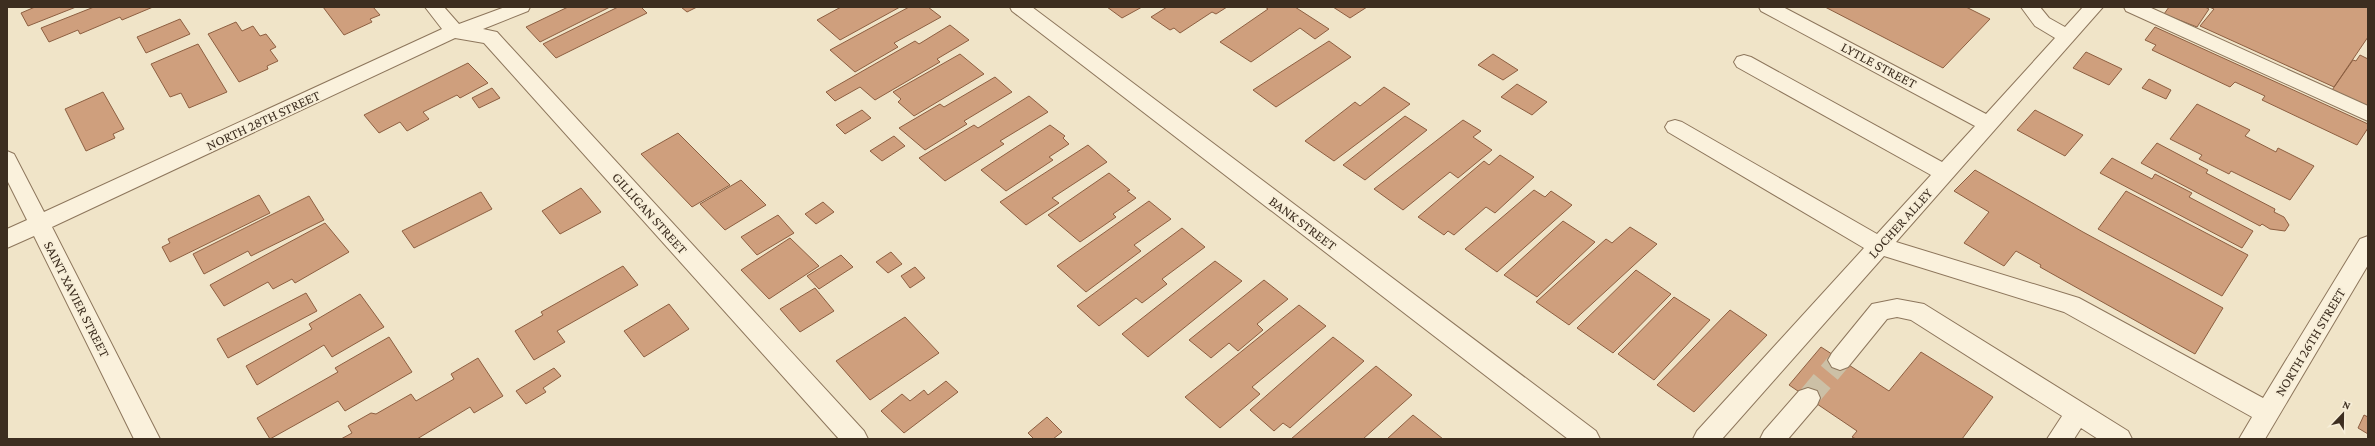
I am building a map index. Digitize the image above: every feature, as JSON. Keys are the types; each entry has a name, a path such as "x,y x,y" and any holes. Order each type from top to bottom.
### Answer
{"street":[{"path":"434,7 455,32"},
{"name":"NORTH 28TH STREET","path":"7,239 455,32 497,18 521,7"},
{"name":"BANK STREET","path":"1018,7 1588,439"},
{"name":"LYTLE STREET","path":"1768,7 1990,124"},
{"path":"2030,7 2042,22 2068,37"},
{"name":"LOCHER ALLEY","path":"1706,439 2094,7"},
{"path":"2133,7 2368,114"},
{"name":"GILLIGAN STREET","path":"455,32 490,37 855,439"},
{"path":"1744,62 1945,172"},
{"path":"1675,127 1880,246 2071,305 2268,413"},
{"name":"SAINT XAVIER STREET","path":"7,159 146,439"},
{"name":"NORTH 26TH STREET","path":"2252,439 2368,245"},
{"path":"1840,360 1880,311 1897,308 1916,311 2119,439"},
{"path":"1773,439 1808,398"},
{"path":"2060,439 2078,413"}],"building":[{"path":"35,7 76,7 28,26 21,13"},
{"path":"94,7 153,7 122,20 120,17 80,34 78,30 49,42 41,28"},
{"path":"323,7 373,7 380,15 370,19 372,22 344,35"},
{"path":"568,7 610,7 540,42 526,27"},
{"path":"618,7 641,7 647,13 556,58 543,44"},
{"path":"681,7 697,7 687,12"},
{"path":"841,7 900,7 840,40 817,20"},
{"path":"909,7 928,7 941,17 894,43 898,47 855,72 830,50"},
{"path":"1107,7 1142,7 1122,18"},
{"path":"1167,7 1227,7 1216,14 1212,12 1180,33 1174,28 1170,30 1151,17"},
{"path":"1265,7 1295,7 1329,29 1315,39 1300,28 1251,62 1220,42 1268,9"},
{"path":"1333,7 1367,7 1350,18"},
{"path":"1825,7 1966,7 1990,19 1943,68"},
{"path":"2169,7 2205,7 2209,9 2197,27 2164,14"},
{"path":"2209,7 2368,7 2368,37 2334,87 2200,26 2214,9"},
{"path":"180,19 190,34 146,53 137,37"},
{"path":"236,22 242,31 253,26 260,36 266,34 276,47 270,50 278,61 267,66 268,69 239,82 208,34"},
{"path":"950,25 969,40 937,59 940,62 875,100 860,87 835,101 826,92 915,41 919,44"},
{"path":"2155,27 2368,124 2368,128 2357,145 2262,100 2265,96 2235,82 2230,87 2152,50 2156,45 2145,40"},
{"path":"1329,41 1351,57 1276,107 1253,90"},
{"path":"198,44 227,92 189,108 181,93 170,97 151,64"},
{"path":"2086,52 2122,69 2109,85 2073,68"},
{"path":"960,54 984,74 914,116 898,102 901,99 893,92"},
{"path":"1493,54 1518,70 1503,80 1478,65"},
{"path":"2360,55 2368,59 2368,111 2330,93 2353,60 2356,61"},
{"path":"468,63 488,83 460,98 457,95 423,112 429,119 407,131 400,122 379,133 364,115"},
{"path":"995,77 1012,92 964,121 967,124 925,150 899,128 940,104 944,107"},
{"path":"2149,79 2171,90 2166,99 2142,88"},
{"path":"1517,84 1547,102 1532,115 1501,97"},
{"path":"1384,87 1410,104 1334,161 1305,141 1355,102 1360,106"},
{"path":"492,88 500,98 479,108 472,98"},
{"path":"103,92 124,129 113,134 115,138 86,151 65,109"},
{"path":"1029,96 1048,112 1000,141 1004,144 945,181 919,158 974,125 978,128"},
{"path":"2197,104 2250,130 2245,136 2276,152 2278,148 2314,166 2290,200 2231,171 2229,174 2199,159 2202,155 2170,139"},
{"path":"862,110 871,118 845,134 836,125"},
{"path":"2035,110 2083,135 2065,156 2017,130"},
{"path":"1405,116 1427,130 1365,180 1343,165"},
{"path":"1463,120 1481,131 1473,137 1492,150 1458,178 1450,172 1403,210 1374,189"},
{"path":"1050,125 1065,136 1063,138 1069,144 1049,157 1053,160 1006,191 981,170"},
{"path":"678,133 730,185 692,207 641,154"},
{"path":"894,136 905,146 882,161 870,151"},
{"path":"2157,143 2208,170 2206,173 2275,209 2274,212 2284,217 2289,225 2285,231 2270,229 2262,224 2260,226 2141,163"},
{"path":"1088,145 1107,162 1052,198 1059,203 1026,225 1000,202"},
{"path":"1500,155 1534,177 1495,213 1486,207 1454,235 1448,231 1444,235 1418,217 1484,161 1489,165"},
{"path":"2112,158 2152,179 2155,174 2192,193 2189,197 2253,231 2242,248 2100,173"},
{"path":"1975,170 2083,232 2223,308 2195,354 2040,267 2041,265 2016,251 2004,266 1964,243 1989,212 1954,191"},
{"path":"1109,173 1130,190 1127,191 1136,198 1113,214 1116,217 1080,242 1048,215"},
{"path":"741,180 766,205 725,230 700,204"},
{"path":"581,188 601,212 560,234 542,211"},
{"path":"1534,190 1545,197 1551,191 1572,205 1497,272 1465,249"},
{"path":"2126,191 2248,255 2222,296 2098,229"},
{"path":"481,192 492,209 414,248 402,231"},
{"path":"259,195 270,213 170,262 162,247 170,243 168,239"},
{"path":"309,196 324,220 251,256 248,251 204,274 193,254"},
{"path":"1149,201 1171,219 1134,245 1141,251 1086,292 1057,266"},
{"path":"823,202 834,212 816,224 805,214"},
{"path":"778,215 794,233 757,255 741,237"},
{"path":"1563,221 1595,242 1537,297 1504,275"},
{"path":"325,223 349,252 295,283 292,279 273,289 268,282 224,306 210,285"},
{"path":"1630,227 1657,244 1569,325 1536,302 1606,239 1612,243"},
{"path":"1182,228 1205,247 1162,279 1167,284 1142,303 1136,298 1099,326 1077,306"},
{"path":"790,238 819,266 769,299 741,270"},
{"path":"891,252 902,264 888,273 876,262"},
{"path":"841,255 853,267 819,289 807,276"},
{"path":"1215,261 1242,281 1148,357 1122,334"},
{"path":"623,266 638,285 557,331 565,342 534,360 515,331 543,315 541,312"},
{"path":"915,267 925,278 910,288 901,276"},
{"path":"1636,270 1671,294 1613,353 1577,328"},
{"path":"1264,280 1288,299 1257,324 1263,330 1238,351 1229,343 1211,358 1189,340"},
{"path":"815,288 834,311 800,332 780,309"},
{"path":"306,293 317,311 228,358 217,339"},
{"path":"360,294 384,327 332,357 324,345 257,385 246,366 312,329 309,324"},
{"path":"1674,297 1710,320 1654,380 1618,354"},
{"path":"669,304 689,329 644,357 624,331"},
{"path":"1299,305 1326,326 1252,387 1260,394 1220,428 1185,397"},
{"path":"1730,310 1767,335 1694,412 1657,385"},
{"path":"905,317 939,353 870,400 836,361"},
{"path":"389,337 412,372 345,411 338,401 270,439 257,418 338,372 335,368"},
{"path":"1333,337 1364,361 1290,428 1283,423 1274,431 1250,410"},
{"path":"1821,347 1889,391 1921,352 1993,397 1962,439 1856,439 1852,437 1857,431 1789,385"},
{"path":"478,358 503,396 474,413 470,407 417,439 341,439 352,433 348,426 371,413 376,414 411,394 416,401 454,379 451,374"},
{"path":"1376,366 1412,395 1363,439 1291,439"},
{"path":"554,368 561,376 543,388 546,392 526,404 516,391"},
{"path":"946,381 958,392 904,433 881,411 902,394 910,401 924,390 928,395"},
{"path":"1413,415 1443,439 1387,439"},
{"path":"2364,415 2368,417 2368,434 2358,428"},
{"path":"1047,417 1062,432 1053,439 1034,439 1028,433"}],"tunnel":[{"path":"1808,398 1840,360"}]}
